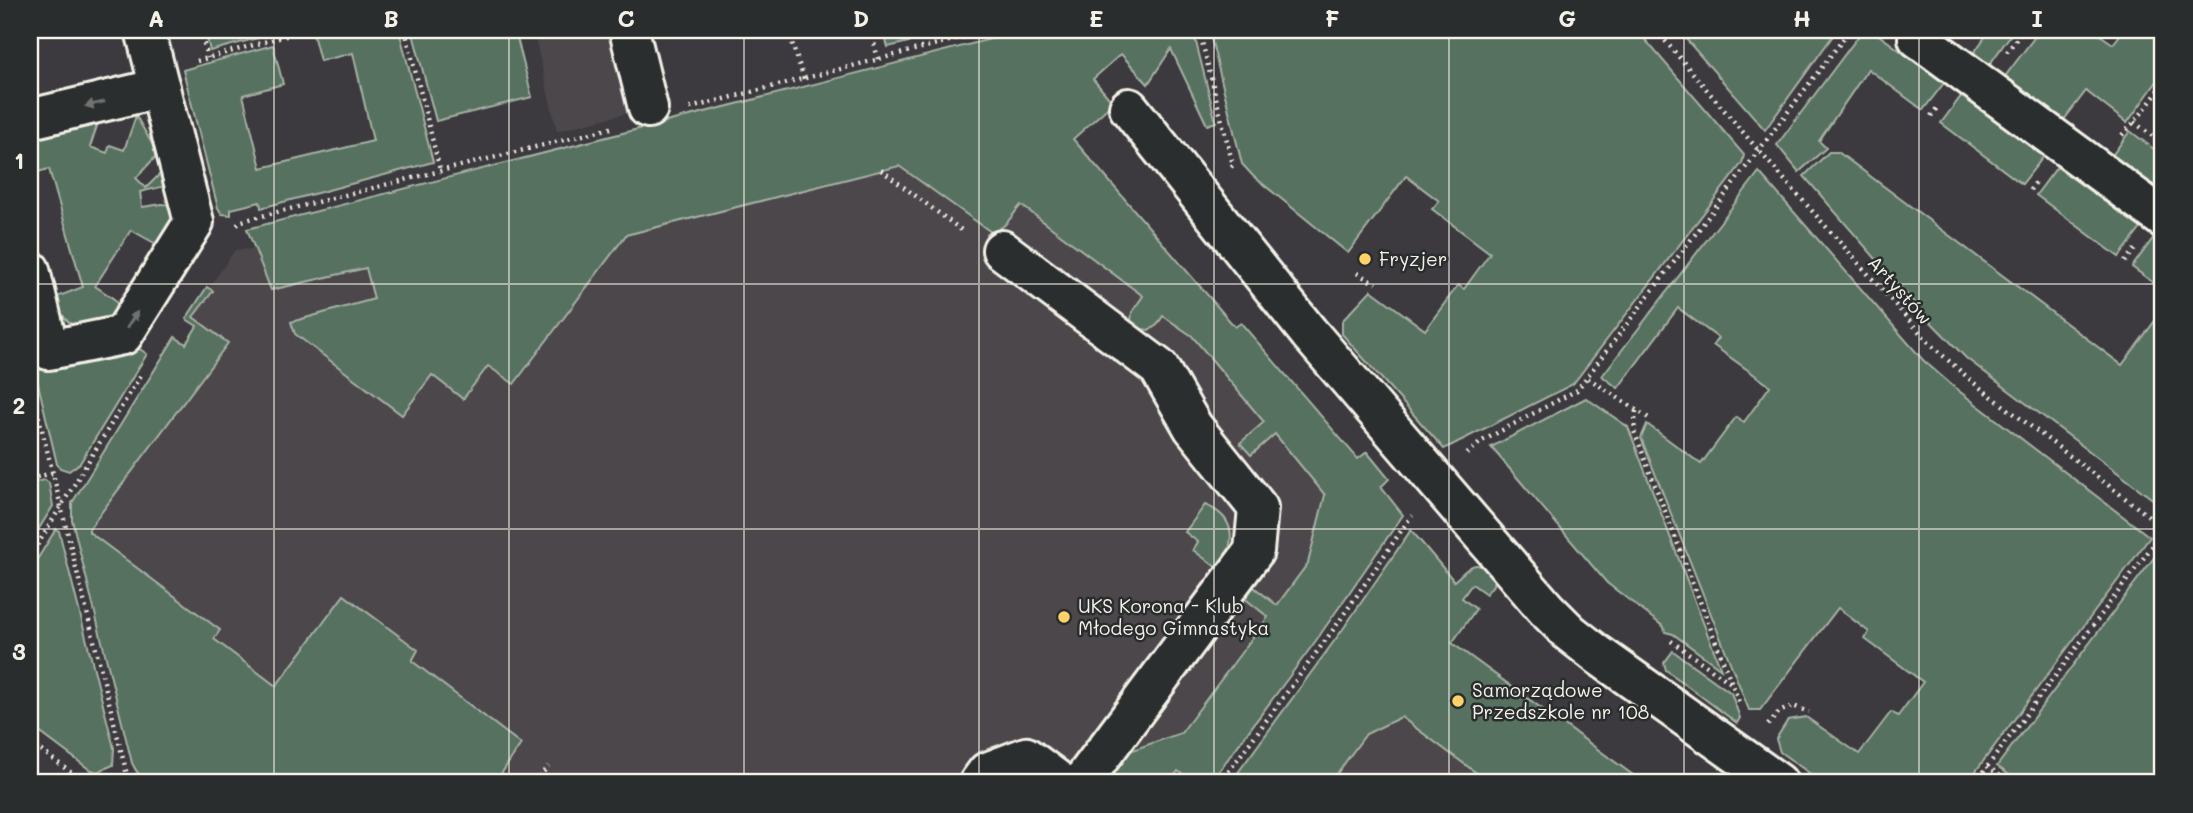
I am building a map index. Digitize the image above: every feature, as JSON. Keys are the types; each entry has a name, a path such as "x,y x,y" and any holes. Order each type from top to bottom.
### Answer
{"street":[{"path":"30,270 49,350 122,335 194,222 145,30"},
{"path":"629,30 648,108"},
{"path":"1925,30 1918,38 2163,218"},
{"path":"30,119 160,88"},
{"path":"1129,108 1309,333 1546,609 1597,654 1777,783"},
{"path":"1002,250 1158,368 1193,427 1258,508 1254,551 1081,783"},
{"path":"979,783 987,772 1026,757 1061,783"}],"path":[{"path":"200,30 208,58"},
{"path":"239,49 307,30"},
{"path":"405,30 440,170"},
{"path":"871,30 878,59"},
{"path":"689,108 991,30"},
{"path":"1199,30 1233,165 1223,174"},
{"name":"Artystów","path":"1656,30 1931,345 1974,383 2163,526"},
{"path":"1482,440 1577,390 1588,378 1850,30"},
{"path":"790,37 804,79"},
{"path":"2119,140 2163,85"},
{"path":"2134,122 2163,144"},
{"path":"231,228 242,221 612,128"},
{"path":"880,170 982,246 1002,250"},
{"path":"1357,273 1376,284"},
{"path":"30,557 148,365"},
{"path":"30,378 129,783"},
{"path":"1588,378 1650,419"},
{"path":"1636,411 1634,431 1741,708"},
{"path":"30,479 52,473"},
{"path":"1220,783 1336,626 1414,512"},
{"path":"1975,783 2163,526"},
{"path":"1671,641 1733,685"},
{"path":"1763,732 1779,712 1793,706 1809,712"},
{"path":"30,742 85,783"},
{"path":"535,783 548,766"},
{"path":"1987,766 2010,783"}],"shaded area":[{"path":"533,30 620,30 639,110 557,131"},
{"path":"1006,76 1386,524 1170,764 1146,783 203,783 89,539 87,525 222,344 188,318 235,250 299,246"},
{"name":"Samorządowe Przedszkole nr 108","path":"1448,643 1636,783 1243,783 1319,681"}],"green space":[{"path":"205,30 287,30 210,51"},
{"path":"326,30 399,30 433,162 261,208 260,202 231,209 231,215 222,214 218,208 183,70 273,45 283,84 243,95 261,168 373,141 353,53 320,61 313,34"},
{"path":"412,30 515,30 532,97 436,121"},
{"path":"883,30 958,30 888,47"},
{"path":"1026,30 1193,30 1216,122 1207,125 1171,49 1148,84 1121,54 1093,79 1113,103 1073,139 1235,327 1241,323 1358,459 1367,452 1389,479 1381,487 1403,515 1315,642 1210,783 1196,783 1178,771 1169,783 1113,783 1114,770 1124,753 1181,733 1268,617 1243,597 1251,585 1277,605 1308,563 1325,495 1275,434 1251,455 1240,443 1264,422 1192,336 1163,316 1150,330 1133,324 1132,312 1143,296 1021,205 1004,225 991,232 899,166 626,235 514,384 488,366 463,399 432,375 402,415 295,334 291,322 374,299 366,268 271,290 247,229"},
{"path":"1209,30 1637,30 1744,155 1742,163 1573,384 1444,449 1342,334 1342,321 1371,290 1425,330 1458,285 1464,289 1490,253 1432,209 1439,201 1406,176 1348,253 1253,176 1242,164"},
{"path":"1678,30 1837,30 1765,130"},
{"path":"1863,30 1872,30 1944,83 1923,110 1868,69 1819,141 1826,148 1799,172 1777,145"},
{"path":"1990,30 2014,30 1982,75 1966,64"},
{"path":"2040,30 2093,30 2113,44 2124,30 2163,30 2163,73 2127,123 2086,91 2057,129 1997,87"},
{"path":"1962,95 2044,156 2022,184 1941,123"},
{"path":"136,116 158,154 136,178 146,188 166,168 165,186 140,192 142,207 172,205 177,218 158,245 131,230 95,286 114,299 119,307 107,326 80,327 68,322 54,298 83,287 49,169 30,174 30,138 35,131 99,120 90,147 107,153 110,145 124,150"},
{"path":"2130,131 2163,156 2163,201 2108,161"},
{"path":"1829,152 1838,152 2122,365 2163,310 2163,507 1966,358 1928,319 1804,176"},
{"path":"2057,167 2141,228 2119,257 2036,195"},
{"path":"1759,172 1923,360 1955,388 2150,537 1967,783 1874,783 1866,778 1862,783 1823,783 1780,752 1776,739 1788,720 1806,717 1859,754 1891,712 1898,716 1923,682 1865,639 1869,632 1838,608 1760,710 1749,710 1641,438 1647,424 1701,464 1736,417 1744,422 1770,386 1713,345 1718,338 1678,308 1618,388 1602,376"},
{"path":"2154,237 2163,244 2163,290 2132,267"},
{"path":"207,287 213,291 193,317 228,343 89,532 220,630 214,639 276,686 344,595 418,650 412,661 521,744 495,783 168,783 146,780 135,769 72,520 72,503 175,337 186,344 197,326 186,319"},
{"path":"134,345 147,354 80,463 69,471 60,468 35,371"},
{"path":"1586,398 1628,427 1721,669 1673,634 1665,632 1664,627 1607,583 1491,447"},
{"path":"45,480 49,483 53,506 30,543 30,483"},
{"path":"1205,505 1223,517 1230,532 1229,550 1220,570 1193,550 1198,542 1185,532"},
{"path":"56,529 59,531 114,748 113,765 97,772 89,769 30,725 30,571"},
{"path":"1411,530 1454,581 1465,571 1478,565 1494,577 1493,585 1486,594 1472,584 1462,598 1476,609 1452,643 1644,783 1490,783 1401,717 1366,734 1330,783 1255,783 1247,778 1241,783 1234,778 1343,629"},
{"path":"2162,547 2163,783 2020,783 1997,766"},
{"path":"1673,651 1731,693 1740,718 1737,723 1666,670 1664,663"}],"place":[{"name":"Fryzjer","path":"1365,259"},
{"name":"UKS Korona - Klub Młodego Gimnastyka","path":"1064,617"},
{"name":"Samorządowe Przedszkole nr 108","path":"1458,701"}]}
